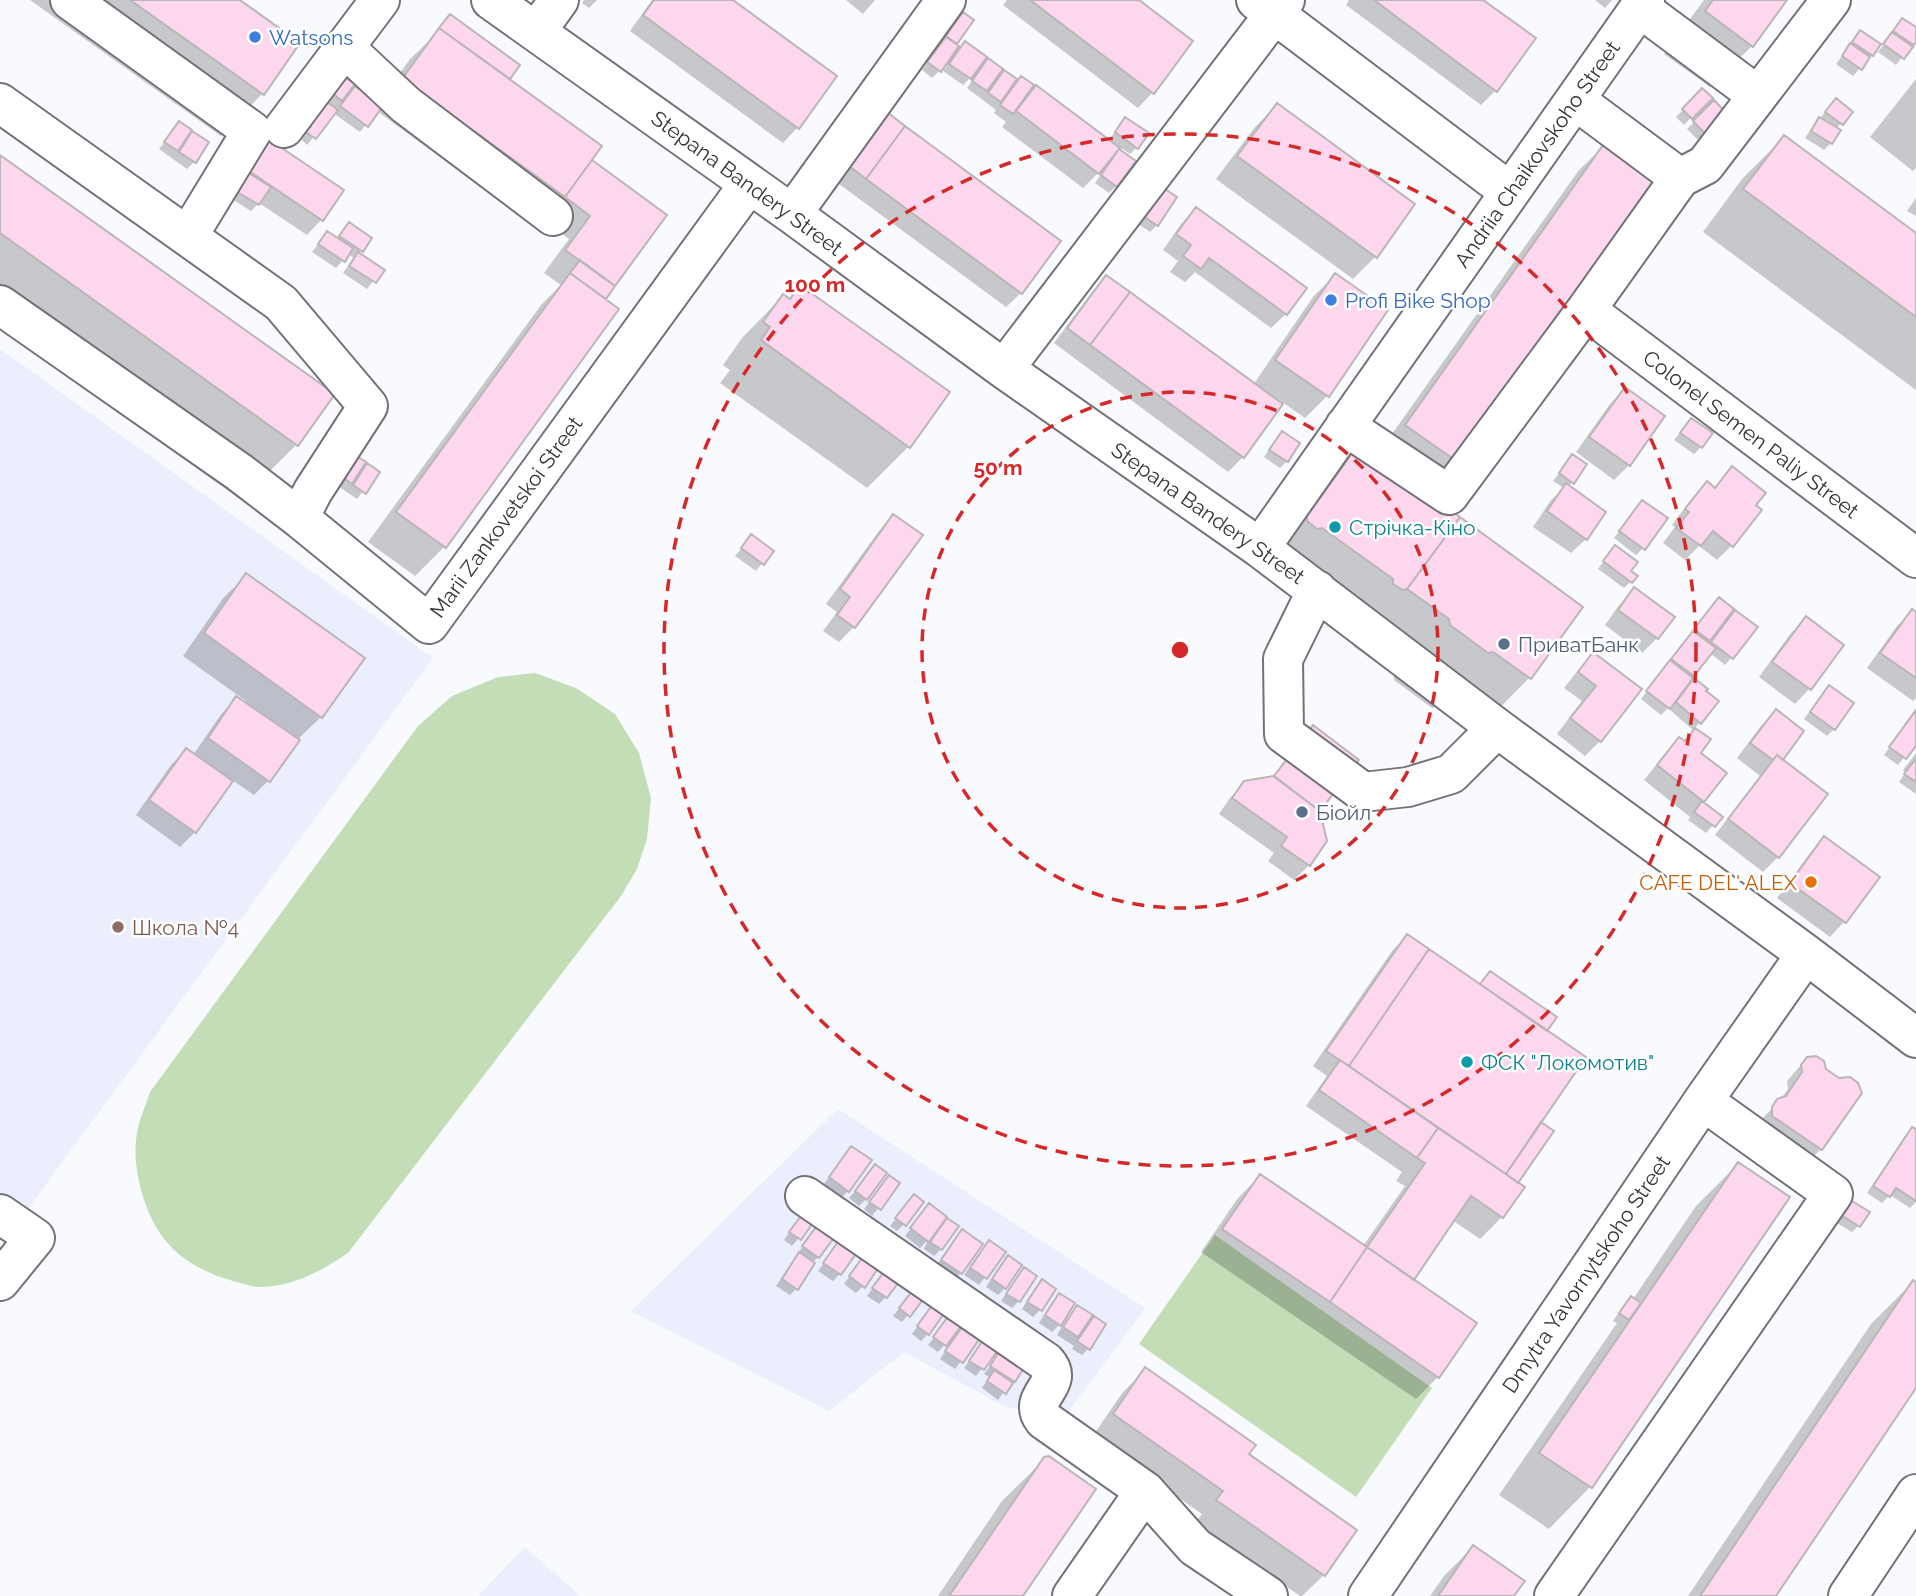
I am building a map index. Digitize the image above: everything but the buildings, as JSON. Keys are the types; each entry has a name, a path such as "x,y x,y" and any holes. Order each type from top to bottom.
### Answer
{"street":[{"path":"70,0 252,131 188,236"},
{"path":"284,128 380,0"},
{"name":"Stepana Bandery Street","path":"491,0 1004,369 1260,548 1497,729 1806,954 1916,1038"},
{"path":"536,32 559,0"},
{"path":"792,215 946,0"},
{"path":"1345,426 1448,495 1586,310 1680,178 1705,165 1831,0"},
{"path":"1643,4 1757,95"},
{"name":"Andriia Chaikovskoho Street","path":"1260,548 1643,4"},
{"path":"1004,369 1272,5 1510,192"},
{"path":"345,48 406,105 553,216"},
{"path":"1575,100 1680,178"},
{"path":"0,103 281,303 368,406 313,491 299,518"},
{"name":"Marii Zankovetskoi Street","path":"0,306 239,472 429,624 749,184"},
{"name":"Colonel Semen Paliy Street","path":"1586,310 1916,558"},
{"path":"1317,590 1283,659 1283,734 1363,792 1408,787 1451,774 1497,729"},
{"name":"Dmytra Yavornytskoho Street","path":"1368,1596 1703,1101 1806,954"},
{"path":"1554,1596 1833,1194 1703,1101"},
{"path":"805,1196 1046,1362 1054,1375 1038,1406 1044,1420 1145,1491 1195,1547 1268,1596"},
{"path":"0,1214 35,1238 0,1281"},
{"path":"1072,1596 1145,1491"},
{"path":"1848,1596 1916,1494"}],"shaded area":[{"name":"Школа №4","path":"0,349 433,658 24,1214 0,1197"},
{"path":"838,1109 1145,1308 1067,1414 1006,1407 904,1352 829,1411 631,1311"},
{"path":"525,1547 580,1596 478,1596"}],"green space":[{"path":"535,673 576,688 615,714 639,753 651,798 647,839 637,869 621,896 348,1253 306,1277 271,1286 246,1285 196,1266 171,1248 165,1240 151,1217 141,1189 136,1160 137,1133 150,1092 418,726 452,696 498,677"},
{"path":"1215,1235 1432,1388 1356,1497 1139,1344"}],"place":[{"name":"Watsons","path":"255,37"},
{"name":"Profi Bike Shop","path":"1331,300"},
{"name":"Стрічка-Кіно","path":"1335,527"},
{"name":"ПриватБанк","path":"1504,644"},
{"name":"Біойл","path":"1302,812"},
{"name":"CAFE DEL' ALEX","path":"1811,882"},
{"name":"Школа №4","path":"118,927"},
{"name":"ФСК \"Локомотив\"","path":"1467,1062"}]}
